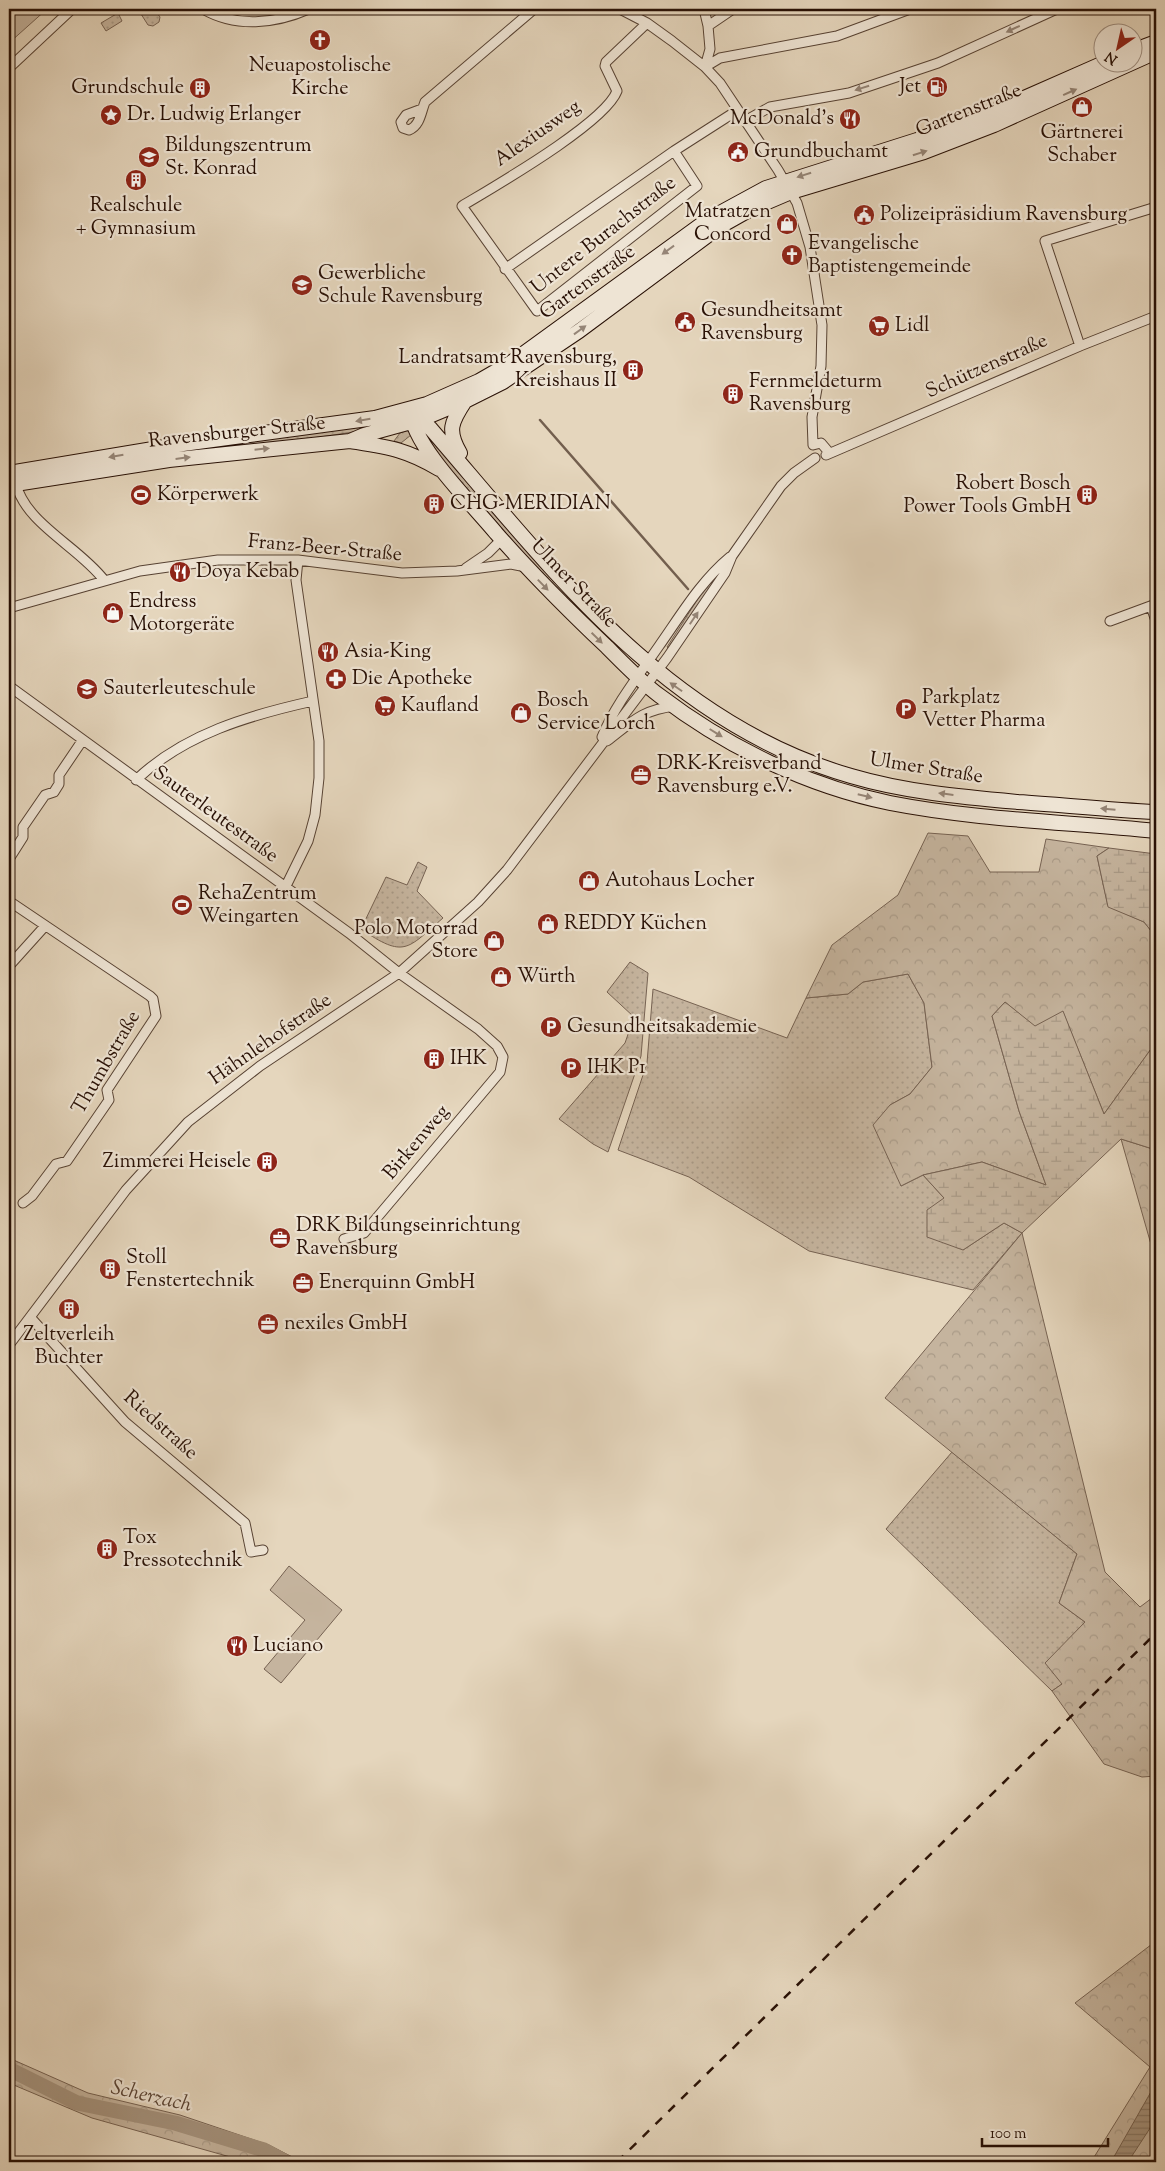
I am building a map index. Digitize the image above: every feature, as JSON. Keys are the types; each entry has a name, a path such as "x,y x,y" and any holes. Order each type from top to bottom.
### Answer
{"main road":[{"name":"Gartenstraße","path":"1142,51 1155,51"},
{"name":"Gartenstraße","path":"414,416 497,372 544,340 709,219 747,197 924,152 1031,109 1155,51"},
{"name":"Gartenstraße","path":"462,405 547,354 719,227 788,187 990,113 1092,68"},
{"name":"Ravensburger Straße","path":"11,481 183,444 414,416 462,405"},
{"path":"462,405 454,422 452,439 477,482"},
{"name":"Ravensburger Straße","path":"11,481 169,460 350,441 414,416"},
{"name":"Ulmer Straße","path":"414,416 416,434 446,474 526,567 642,681 717,735 758,756 847,792 933,810 1156,831"},
{"name":"Ulmer Straße","path":"414,416 477,482 541,557 652,668 728,723 764,743 851,776 892,786 978,798 1156,812"},
{"path":"350,441 398,449 417,456 446,474"}],"street":[{"path":"9,68 72,9"},
{"path":"203,9 229,19 256,22 274,21 295,12 309,9"},
{"path":"422,109 425,102 534,9"},
{"path":"597,749 642,681 725,573 732,556 781,486 812,459 811,448 814,442 812,418 821,366 822,325 816,276 807,234 797,203 788,187 720,83 705,67 647,23 620,9"},
{"path":"704,9 710,49 705,67"},
{"path":"708,26 733,9"},
{"path":"705,67 720,58 837,36 910,9"},
{"path":"745,121 770,108 849,93 938,63 1057,9"},
{"name":"Alexiusweg","path":"506,269 462,206 530,165 608,105 617,91 605,66 606,62 647,23"},
{"name":"Untere Burachstraße","path":"674,151 697,186 537,311 506,269 674,151 738,110"},
{"path":"1080,346 1045,241 1156,207"},
{"name":"Schützenstraße","path":"812,459 820,459 829,452 1156,316"},
{"path":"814,442 822,443 829,452"},
{"path":"11,481 30,513 92,564 104,580"},
{"name":"Franz-Beer-Straße","path":"464,569 488,553 502,539"},
{"path":"652,668 688,602 716,569 732,556"},
{"name":"Franz-Beer-Straße","path":"9,608 104,580 175,564 218,560 298,560 402,573 510,564 526,567"},
{"path":"285,888 308,841 316,815 320,778 319,741 296,580 298,560"},
{"path":"1110,621 1154,605 1156,621"},
{"name":"Sauterleutestraße","path":"9,686 478,1029 497,1046 503,1058"},
{"path":"136,780 176,750 233,722 254,714 313,701"},
{"path":"597,749 643,713 656,708 675,706"},
{"path":"9,859 23,837 23,827 45,794 54,792 59,784 58,775 82,741"},
{"name":"Hähnlehofstraße","path":"9,1345 126,1190 188,1122 260,1066 399,973 478,902 507,870 597,749"},
{"name":"Thumbstraße","path":"9,901 150,996 153,999 156,1016 107,1090 109,1100 67,1161 56,1164 32,1196 23,1203"},
{"path":"9,966 45,926"},
{"name":"Birkenweg","path":"344,1238 364,1233 500,1072 503,1058"},
{"name":"Riedstraße","path":"30,1317 125,1422 245,1523 250,1552 264,1550"}],"green space":[{"path":"9,9 47,9 9,43"},
{"path":"144,9 154,9 160,17 159,22 153,26 148,25 141,14"},
{"path":"118,13 122,21 106,31 101,23"},
{"path":"387,420 366,430 320,437 9,477"},
{"path":"410,429 411,435 401,443 394,441 400,433"},
{"path":"427,435 621,646 619,648 569,602 534,565 423,438"},
{"path":"720,570 721,572 668,648 701,594"},
{"path":"928,833 968,836 990,872 1039,872 1046,839 1109,848 1097,856 1108,906 1144,922 1156,937 1156,1045 1151,1049 1104,1114 1063,1012 1035,1027 1005,1002 992,1016 1019,1111 1046,1185 982,1162 923,1175 901,1186 873,1125 890,1105 910,1094 932,1067 924,1003 908,974 863,982 848,994 806,998 832,945 898,895"},
{"path":"1109,848 1156,854 1156,937 1144,922 1108,907 1097,856"},
{"path":"418,862 427,867 417,891 443,918 413,943 405,946 397,947 387,944 361,929 386,877 407,885"},
{"path":"630,962 648,973 641,1056 608,1152 593,1144 559,1119 625,1043 634,1017 607,992"},
{"path":"908,974 924,1003 932,1067 910,1094 890,1105 901,1186 923,1175 944,1198 963,1250 1004,1223 1022,1233 973,1290 809,1251 689,1177 618,1150 647,1063 653,989 787,1038 806,998 848,994 863,982"},
{"path":"1005,1002 1035,1026 1063,1011 1104,1114 1151,1049 1156,1045 1156,1150 1121,1139 1022,1233 1004,1223 963,1250 927,1237 927,1210 944,1198 923,1175 982,1162 1046,1185 1019,1111 992,1016"},
{"path":"1121,1139 1156,1150 1156,1262"},
{"path":"1022,1233 1105,1572 1140,1607 1156,1595 1156,1776 1142,1777 1104,1764 1052,1691 1062,1684 1045,1663 1085,1622 1059,1603 1077,1554 885,1398"},
{"path":"952,1452 1077,1554 1059,1603 1085,1622 1062,1684 1052,1691 886,1529"},
{"path":"289,1566 342,1610 281,1683 264,1669 305,1620 270,1590"},
{"path":"1156,1941 1156,2162 1091,2162 1150,2067 1075,2003"},
{"path":"9,2058 88,2093 180,2115 269,2145 302,2162 248,2162 92,2118 9,2083"}],"shaded area":[{"path":"1156,2083 1156,2119 1128,2162 1111,2162"}],"waterway":[{"path":"540,420 688,589"},
{"name":"Scherzach","path":"9,2069 77,2103 175,2123 264,2150 286,2162"}],"railway":[{"path":"617,2162 1156,1633"}],"place":[{"name":"Neuapostolische Kirche","path":"320,40"},
{"name":"Jet","path":"937,87"},
{"name":"Grundschule","path":"200,88"},
{"name":"Gärtnerei Schaber","path":"1082,107"},
{"name":"Dr. Ludwig Erlanger","path":"111,115"},
{"name":"McDonald's","path":"850,119"},
{"name":"Grundbuchamt","path":"738,152"},
{"name":"Bildungszentrum St. Konrad","path":"149,157"},
{"name":"Realschule + Gymnasium","path":"136,180"},
{"name":"Polizeipräsidium Ravensburg","path":"864,215"},
{"name":"Matratzen Concord","path":"787,224"},
{"name":"Evangelische Baptistengemeinde","path":"792,255"},
{"name":"Gewerbliche Schule Ravensburg","path":"302,285"},
{"name":"Gesundheitsamt Ravensburg","path":"685,322"},
{"name":"Lidl","path":"879,326"},
{"name":"Landratsamt Ravensburg, Kreishaus II","path":"633,370"},
{"name":"Fernmeldeturm Ravensburg","path":"733,394"},
{"name":"Körperwerk","path":"141,495"},
{"name":"Robert Bosch Power Tools GmbH","path":"1087,495"},
{"name":"CHG-MERIDIAN","path":"434,504"},
{"name":"Doya Kebab","path":"180,572"},
{"name":"Endress Motorgeräte","path":"113,613"},
{"name":"Asia-King","path":"328,652"},
{"name":"Die Apotheke","path":"336,679"},
{"name":"Sauterleuteschule","path":"87,689"},
{"name":"Kaufland","path":"385,706"},
{"name":"Parkplatz Vetter Pharma","path":"906,709"},
{"name":"Bosch Service Lorch","path":"521,713"},
{"name":"DRK-Kreisverband Ravensburg e.V.","path":"641,775"},
{"name":"Autohaus Locher","path":"589,881"},
{"name":"RehaZentrum Weingarten","path":"182,905"},
{"name":"REDDY Küchen","path":"548,924"},
{"name":"Polo Motorrad Store","path":"494,941"},
{"name":"Würth","path":"501,977"},
{"name":"Gesundheitsakademie","path":"551,1027"},
{"name":"IHK","path":"434,1059"},
{"name":"IHK P1","path":"571,1068"},
{"name":"Zimmerei Heisele","path":"267,1162"},
{"name":"DRK Bildungseinrichtung Ravensburg","path":"280,1238"},
{"name":"Stoll Fenstertechnik","path":"110,1269"},
{"name":"Enerquinn GmbH","path":"303,1283"},
{"name":"Zeltverleih Buchter","path":"69,1309"},
{"name":"nexiles GmbH","path":"268,1324"},
{"name":"Tox Pressotechnik","path":"107,1549"},
{"name":"Luciano","path":"237,1646"}]}
